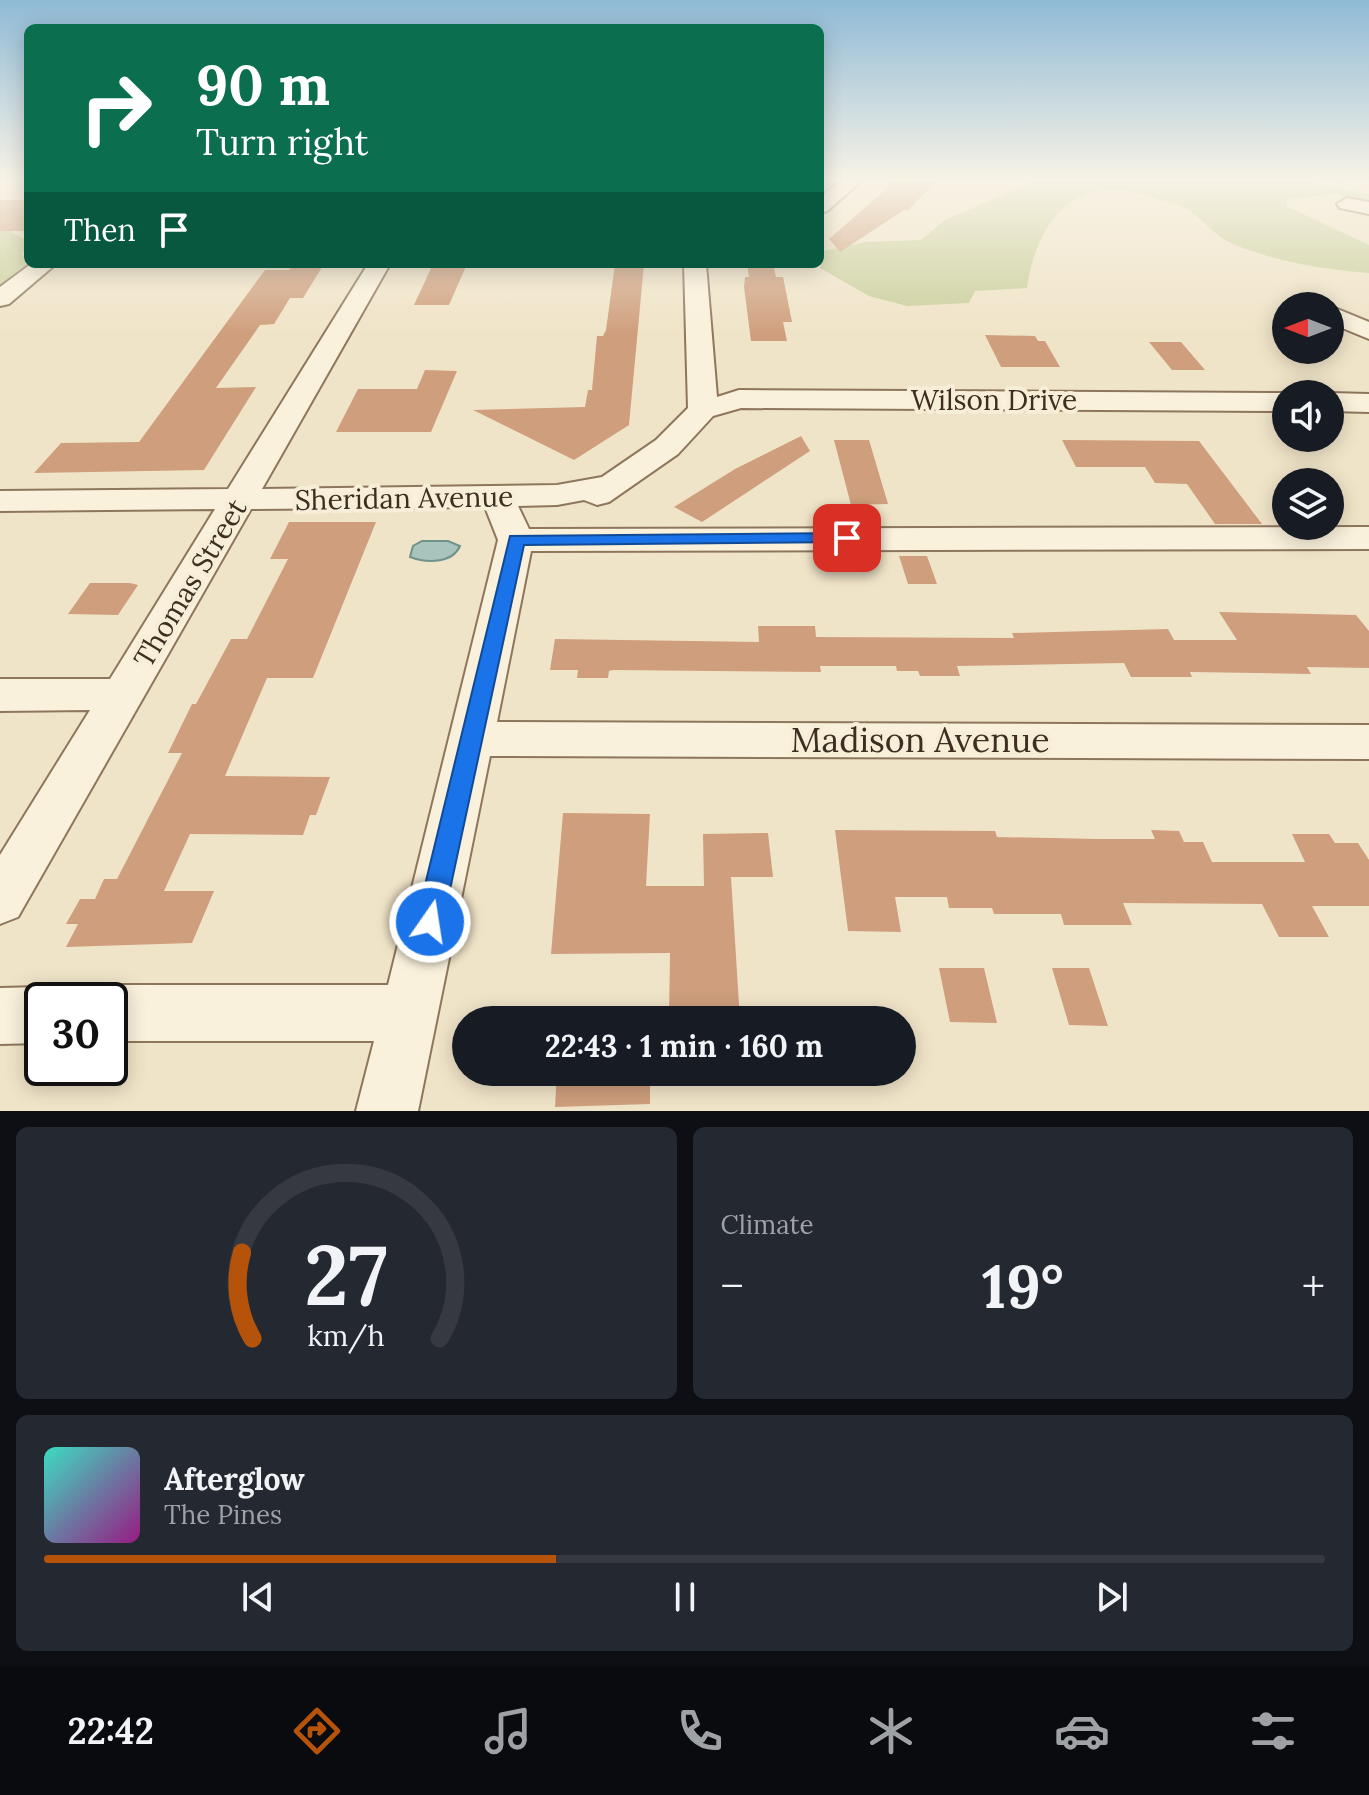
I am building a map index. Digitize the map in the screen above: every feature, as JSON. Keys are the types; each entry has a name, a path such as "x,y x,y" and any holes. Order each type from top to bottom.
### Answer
{"street":[{"path":"0,299 40,268"},
{"name":"Thomas Street","path":"0,901 377,268"},
{"path":"516,540 616,484 667,447 703,410 695,268"},
{"path":"1344,320 1369,331"},
{"name":"Wilson Drive","path":"703,410 739,399 1272,402"},
{"path":"1344,402 1369,403"},
{"name":"Sheridan Avenue","path":"0,501 497,497 557,495 616,484"},
{"path":"387,1111 516,540 497,497"},
{"path":"516,540 1369,538"},
{"path":"0,695 124,694"},
{"name":"Madison Avenue","path":"471,739 1369,742"},
{"path":"128,1013 409,1013"},
{"path":"0,1016 24,1015"}],"green space":[{"path":"0,231 9,231 24,239 22,253 26,268 4,286 0,285"},
{"path":"932,231 1046,231 1032,262 1027,288 975,291 969,303 907,306 869,296 820,268 824,268 824,251 866,242 921,240"},
{"path":"1213,231 1339,231 1369,245 1369,273 1317,267 1266,256"}],"water":[{"path":"422,541 448,541 460,546 445,559 410,557 413,546"}],"building":[{"path":"838,231 872,231 840,252 829,239"},
{"path":"322,268 303,298 290,298 274,324 260,325 216,388 256,387 204,470 34,473 61,443 139,442 265,270"},
{"path":"431,268 465,268 449,305 414,305"},
{"path":"614,268 644,268 629,425 574,460 473,410 585,407 588,390 592,390 597,336 603,336"},
{"path":"748,268 774,268 776,277 783,277 792,322 783,322 787,341 751,341 744,287 745,277 749,277"},
{"path":"985,335 1035,336 1038,341 1045,341 1060,367 1001,367"},
{"path":"1149,342 1181,342 1205,370 1172,370"},
{"path":"425,370 457,371 431,432 336,432 358,389 417,389"},
{"path":"801,436 810,451 702,522 674,507 735,469"},
{"path":"834,440 869,440 888,504 851,505"},
{"path":"1062,440 1199,441 1262,524 1215,524 1187,484 1155,483 1145,467 1076,467"},
{"path":"289,522 376,522 313,678 267,678 225,776 330,777 316,815 310,815 303,835 190,834 164,891 214,891 192,943 66,947 78,924 66,924 80,899 95,899 104,879 117,879 182,753 168,753 192,704 196,704 231,639 247,639 288,559 270,559"},
{"path":"899,556 927,556 937,584 908,584"},
{"path":"90,583 138,585 118,615 68,614"},
{"path":"1219,612 1356,615 1369,631 1369,668 1307,667 1311,674 1190,672 1192,677 1131,677 1124,663 957,666 960,676 920,676 918,671 897,671 896,666 820,666 821,672 613,670 609,671 608,678 577,678 578,670 550,670 555,639 759,642 758,626 815,626 816,637 1014,638 1012,633 1168,629 1174,640 1237,640"},
{"path":"563,813 650,814 646,886 704,886 703,834 768,833 773,877 731,877 739,1006 669,1006 670,953 551,954"},
{"path":"835,830 995,831 997,837 1099,839 1155,839 1151,830 1179,831 1184,842 1203,842 1212,862 1305,862 1292,834 1329,834 1335,843 1358,843 1369,860 1369,906 1312,906 1329,937 1279,937 1262,904 1123,903 1132,925 1064,925 1061,914 994,914 992,908 949,908 947,897 895,897 901,932 848,931"},
{"path":"939,968 984,968 997,1023 950,1022"},
{"path":"1052,968 1089,968 1108,1026 1069,1025"},
{"path":"556,1086 650,1086 650,1104 555,1107"}],"route":[{"path":"430,922 516,540 847,538"}]}
